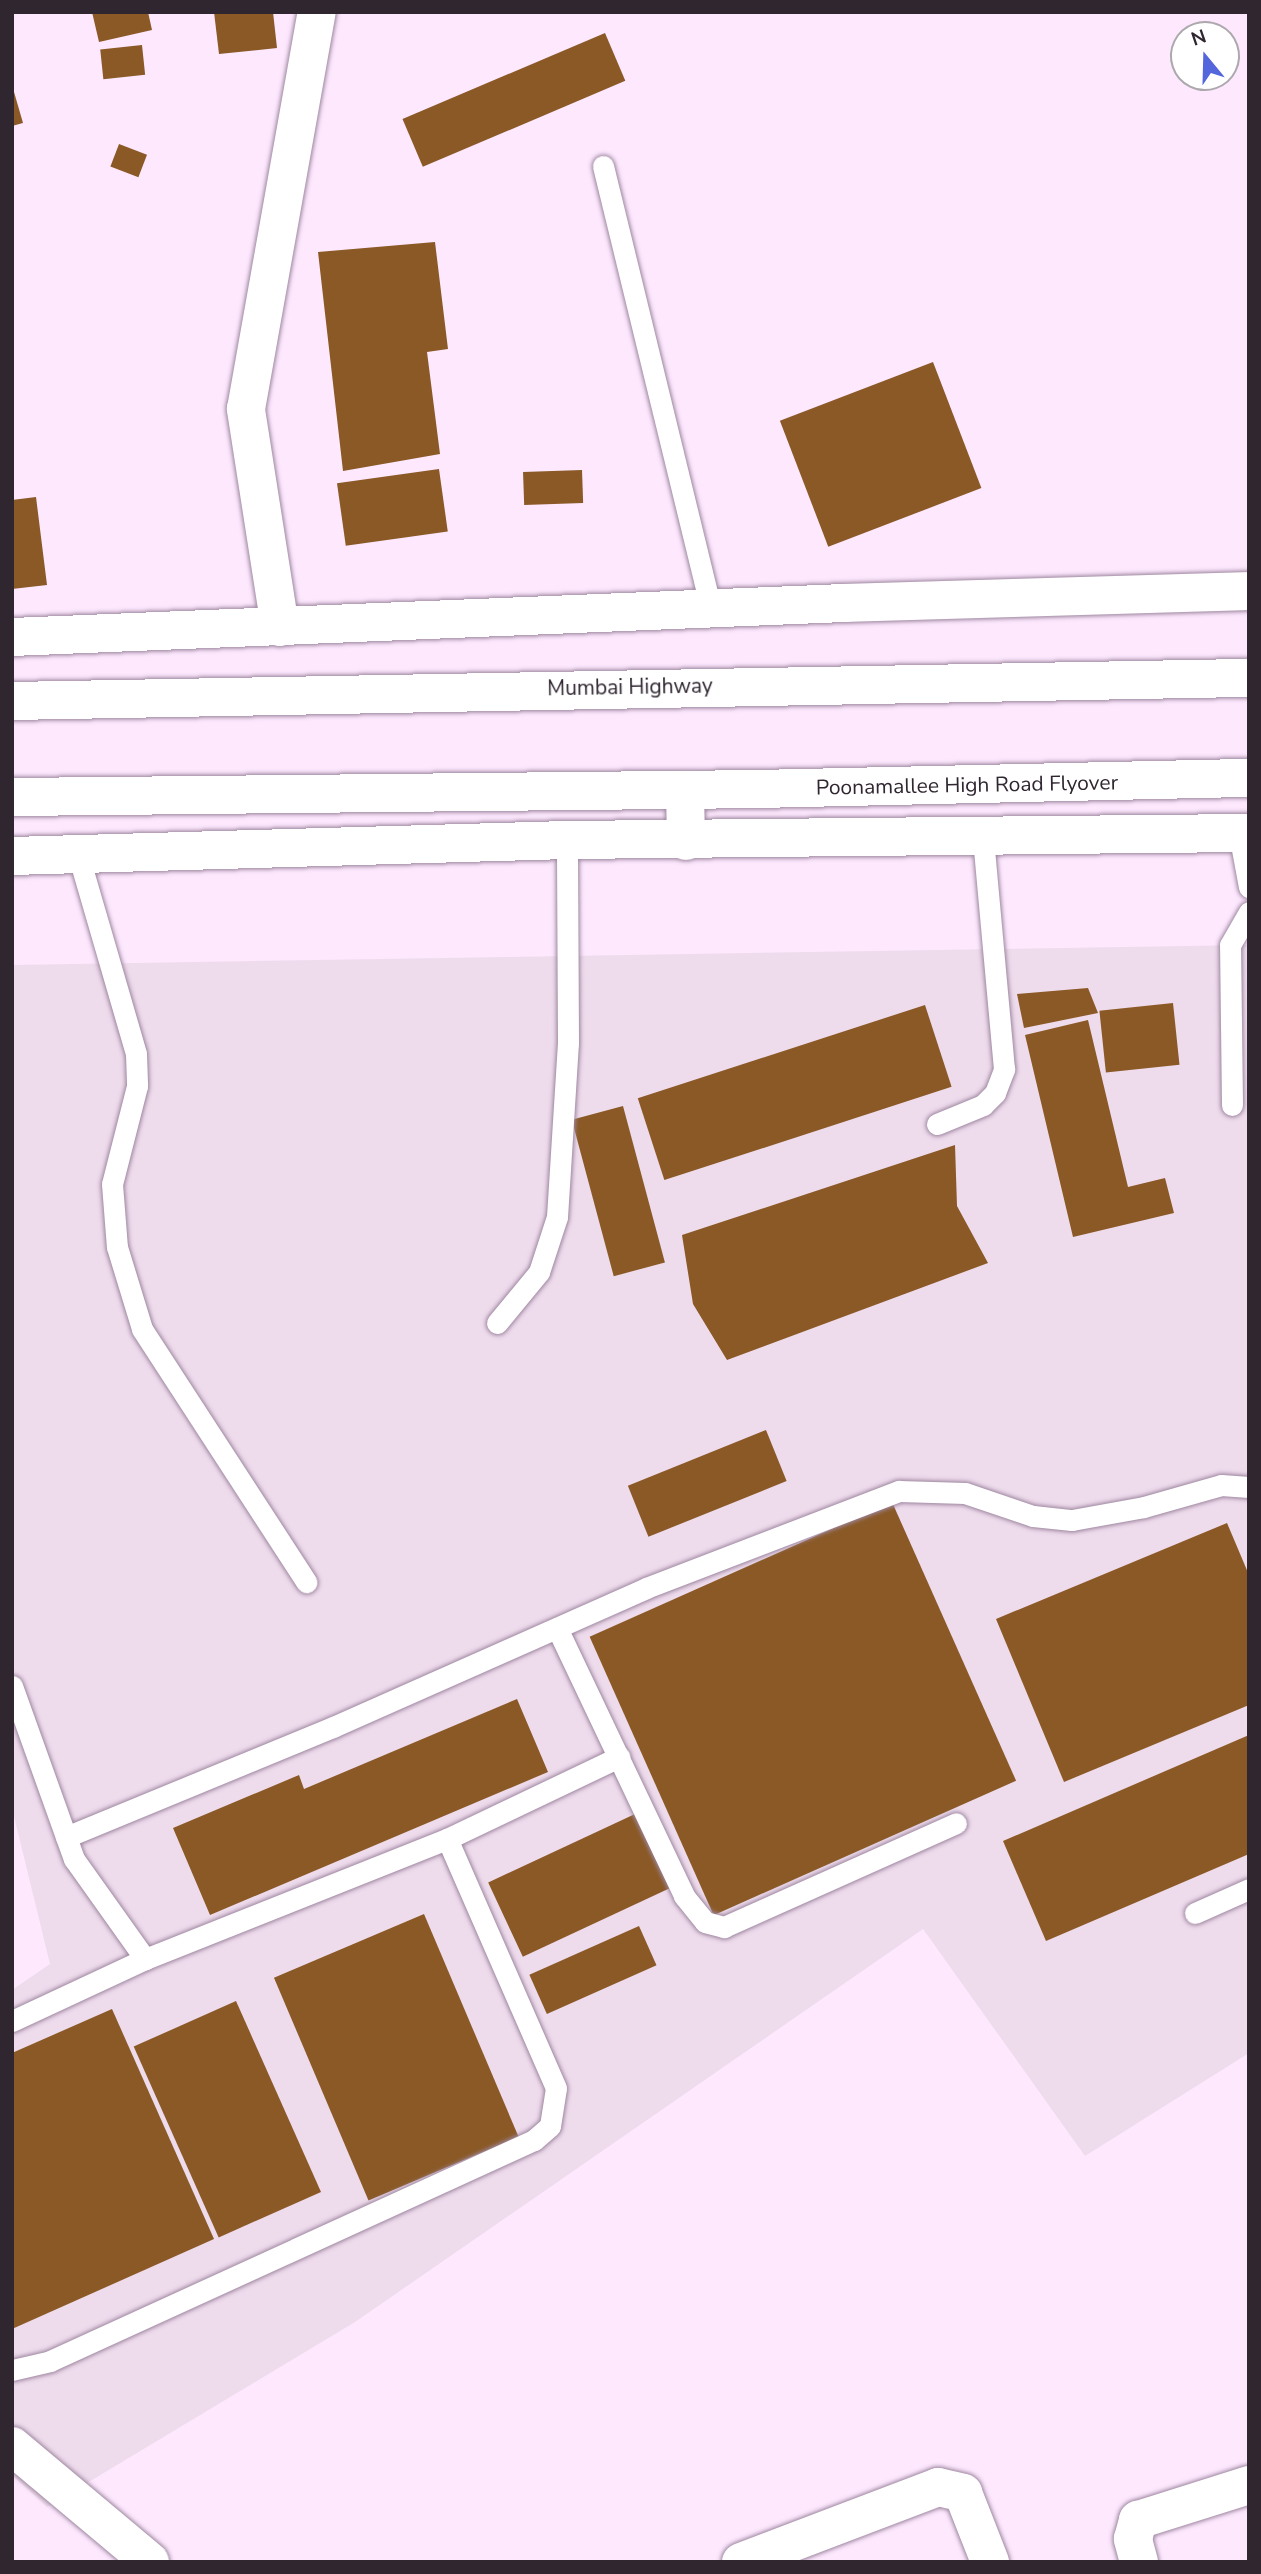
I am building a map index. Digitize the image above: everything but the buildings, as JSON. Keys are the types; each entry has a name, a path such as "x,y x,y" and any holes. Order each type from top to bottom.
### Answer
{"main road":[{"path":"280,627 246,409 317,12"},
{"path":"12,637 712,608 1249,591"},
{"name":"Mumbai Highway","path":"12,701 1249,678"},
{"name":"Poonamallee High Road Flyover","path":"685,790 1249,778"},
{"path":"12,797 685,790 686,841"},
{"path":"12,856 567,840 686,841 1244,833"},
{"path":"12,2446 150,2562"},
{"path":"1139,2562 1133,2539 1138,2520 1249,2485"},
{"path":"741,2562 938,2487 963,2493 990,2562"}],"lane":[{"path":"603,166 712,608"},
{"path":"1244,833 1249,887"},
{"path":"937,1124 983,1105 995,1093 1004,1069 983,836"},
{"path":"497,1323 539,1272 557,1217 568,1043 567,840"},
{"path":"78,854 136,1054 136,1086 112,1184 117,1247 142,1329 306,1582"},
{"path":"1232,1105 1230,945 1249,912"},
{"path":"66,1837 659,1583 899,1491 965,1493 1032,1516 1072,1520 1144,1507 1221,1485 1249,1488"},
{"path":"557,1628 684,1896 705,1922 724,1927 956,1823"},
{"path":"12,1686 74,1859 145,1959"},
{"path":"12,2021 145,1959 447,1839 619,1757"},
{"path":"12,2370 76,2349 534,2140 550,2126 556,2088 447,1839"},
{"path":"1195,1913 1249,1889"}],"shaded area":[{"path":"1249,945 1249,2053 1085,2156 923,1929 355,2322 47,2507 12,2475 12,1990 50,1964 12,1808 12,965"}]}
